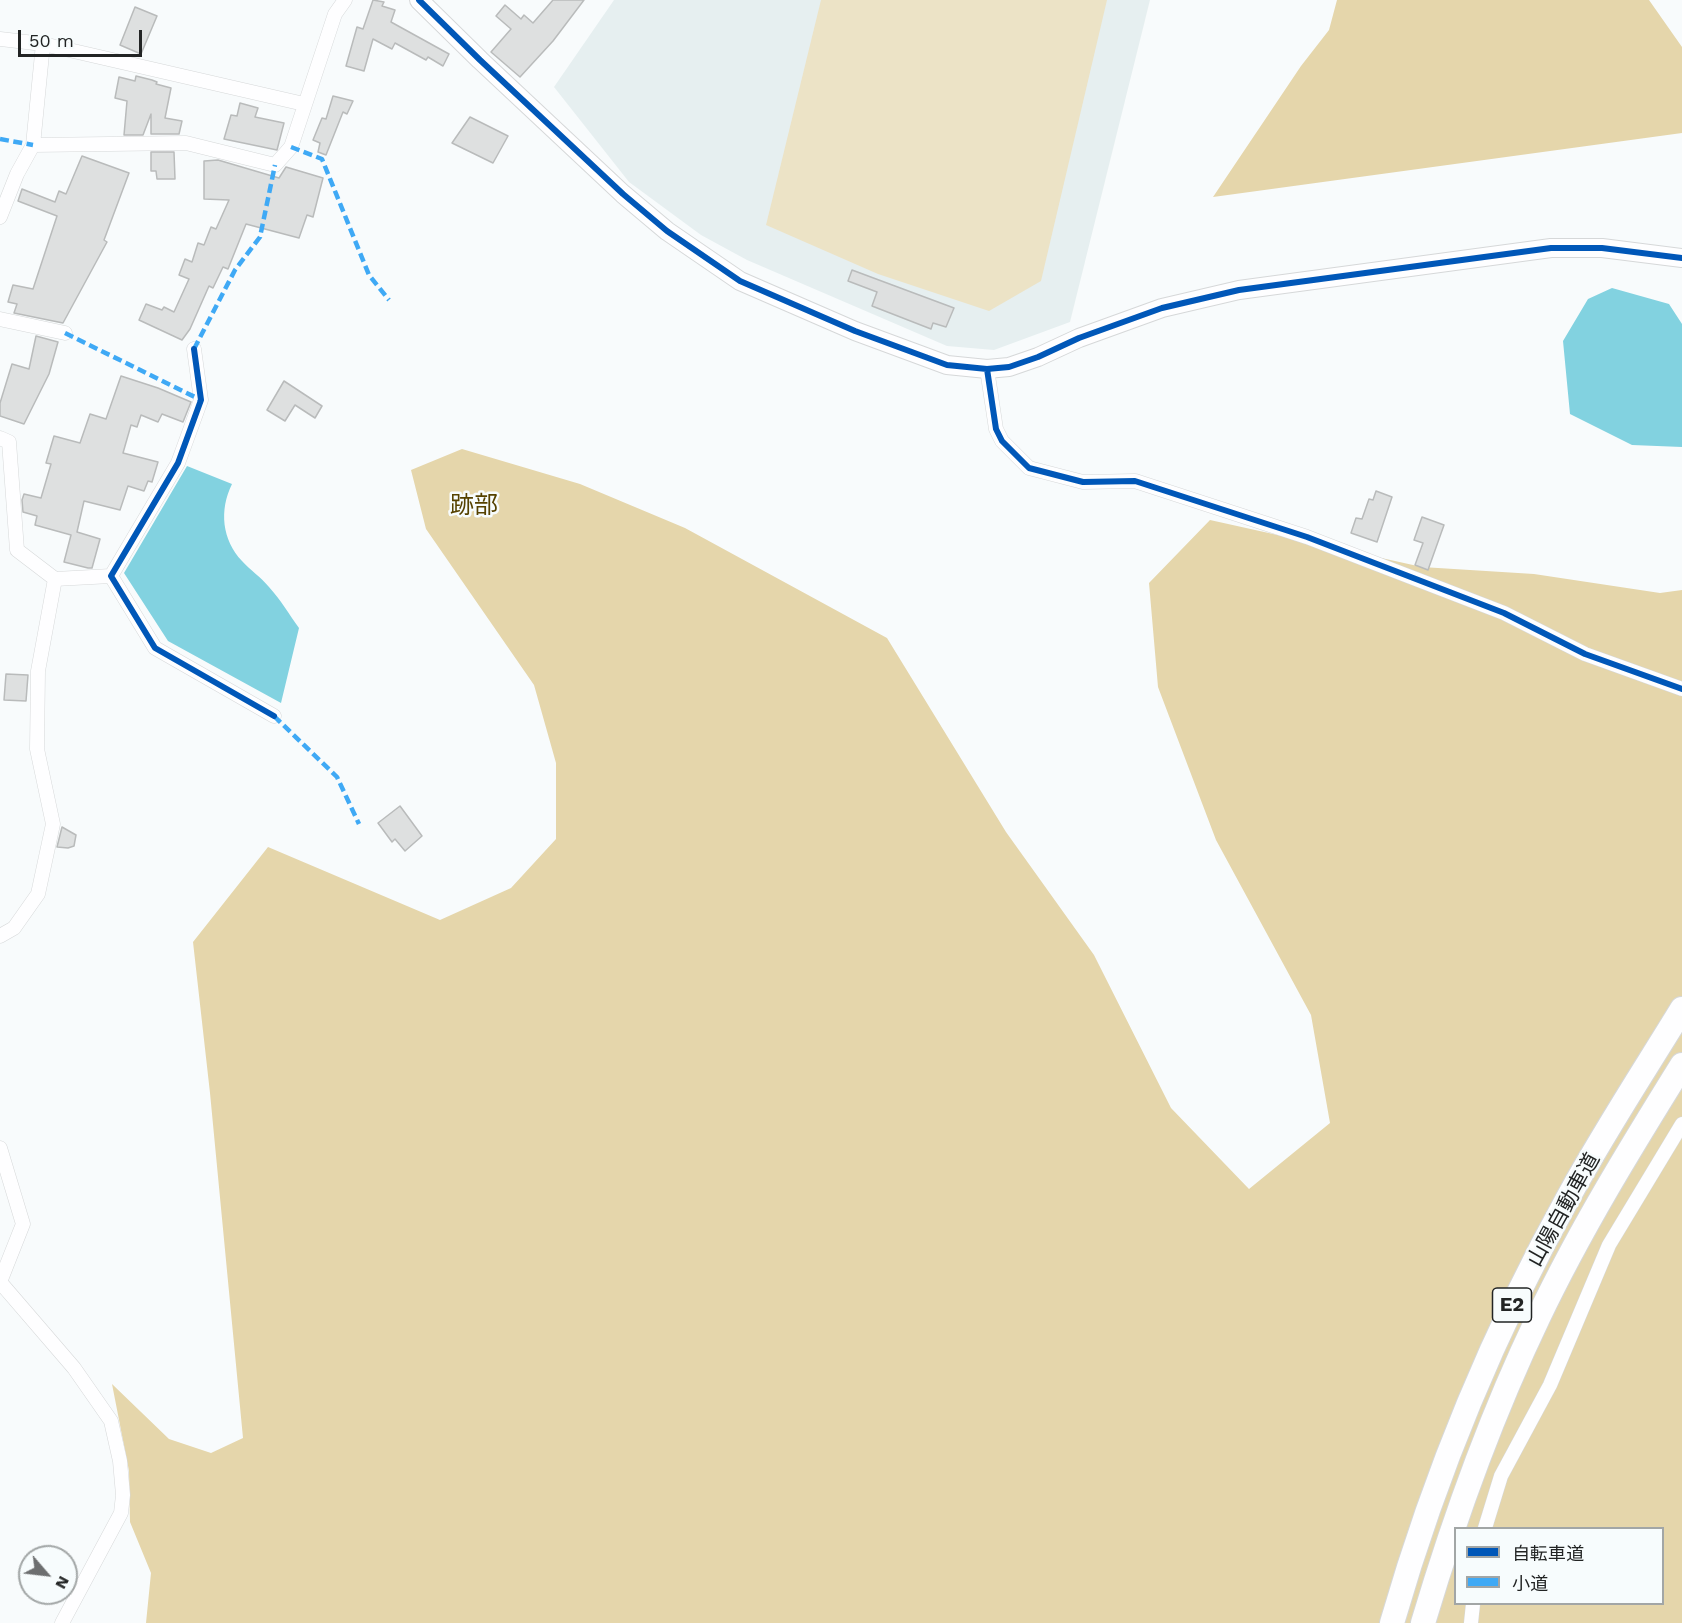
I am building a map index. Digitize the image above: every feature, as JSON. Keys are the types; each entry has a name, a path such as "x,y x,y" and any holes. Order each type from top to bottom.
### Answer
{"highway":[{"name":"山陽自動車道","path":"1392,1623 1412,1554 1448,1455 1472,1393 1510,1310 1569,1196 1682,1009"},
{"name":"山陽自動車道","path":"1423,1623 1472,1475 1499,1406 1539,1317 1596,1209 1682,1065"}],"street":[{"path":"33,145 186,143 275,165 291,147 335,14 345,0"},
{"path":"419,0 623,194 667,231 740,281 907,351 947,365 987,369 1010,367 1079,338 1162,308 1239,290 1551,248 1602,248 1682,258"},
{"path":"0,39 43,44 304,104"},
{"path":"0,217 17,174 33,145 43,44"},
{"path":"0,319 65,333"},
{"path":"111,576 178,463 201,399 194,349"},
{"path":"987,369 996,429 1002,441 1029,468 1083,482 1135,481 1307,537 1504,614 1585,654 1682,689"},
{"path":"0,438 9,442 17,550 55,579 111,576"},
{"path":"111,576 155,648 274,716"},
{"path":"0,936 14,928 38,894 53,824 37,749 38,671 55,579"},
{"path":"1485,1527 1501,1476 1550,1385 1609,1245 1682,1124"},
{"path":"0,1148 22,1224 0,1282 74,1368 111,1421 120,1461 123,1495 121,1513 62,1623"},
{"path":"1472,1623 1473,1605"}],"shaded area":[{"path":"614,0 1150,0 1070,322 994,350 947,346 747,260 701,235 629,182 554,87"},
{"path":"821,0 1107,0 1041,281 989,311 878,274 766,225"},
{"path":"1337,0 1649,0 1682,47 1682,133 1213,197 1301,66 1329,30"},
{"path":"462,449 580,484 685,528 887,638 1006,832 1094,955 1171,1108 1249,1189 1330,1123 1311,1015 1216,840 1158,687 1149,583 1210,520 1422,567 1534,574 1660,593 1682,590 1682,1623 146,1623 151,1573 130,1522 129,1471 112,1384 169,1439 211,1453 243,1438 193,942 268,847 440,920 511,888 556,839 556,763 534,685 426,529 411,470"}],"water":[{"path":"1612,288 1669,304 1682,324 1682,447 1632,445 1570,414 1563,341 1588,299"},
{"path":"187,466 232,484 224,514 230,544 242,561 273,592 299,628 281,703 168,641 124,573"}],"building":[{"path":"373,0 384,2 382,6 395,10 391,22 449,54 443,66 428,57 426,60 395,43 392,49 373,39 364,71 346,66 357,27 363,29"},
{"path":"553,0 584,0 553,41 520,77 491,52 511,29 496,16 505,5 521,19 524,15 533,23"},
{"path":"135,7 157,16 141,54 120,45"},
{"path":"136,76 171,88 165,118 182,121 179,134 151,134 151,114 143,135 124,135 127,101 115,98 119,77 135,81"},
{"path":"333,96 353,101 347,114 343,112 326,155 318,152 320,143 313,140 322,118 326,119"},
{"path":"240,103 258,108 255,117 284,123 277,150 224,139 231,115 237,116"},
{"path":"470,117 508,136 493,163 452,143"},
{"path":"151,152 174,152 175,179 157,179 156,171 151,171"},
{"path":"82,156 129,173 104,240 107,242 63,323 14,313 17,304 8,302 13,285 33,289 57,216 18,201 22,189 55,202 59,191 66,194"},
{"path":"218,160 279,178 286,167 323,178 313,217 307,215 299,238 246,224 228,269 223,267 213,288 209,286 190,329 182,340 139,320 146,304 162,310 164,307 174,312 189,279 179,275 185,259 192,262 198,243 204,245 211,227 216,229 229,200 204,199 204,161"},
{"path":"852,270 954,308 946,327 933,323 931,329 872,306 877,292 848,281"},
{"path":"36,336 58,342 49,374 24,424 0,416 0,403 12,364 29,369"},
{"path":"121,376 191,402 183,422 162,414 158,422 141,415 137,427 131,425 123,453 158,462 152,482 148,481 144,491 128,486 120,510 84,501 77,532 100,539 92,568 88,568 64,562 71,535 35,525 37,516 23,512 22,500 24,494 41,498 51,464 46,463 54,436 80,443 90,414 106,419"},
{"path":"284,381 322,406 315,418 295,405 285,421 267,410"},
{"path":"1376,491 1392,497 1377,542 1351,533 1356,518 1362,519 1369,499 1373,500"},
{"path":"1422,517 1444,525 1428,570 1415,565 1423,543 1414,540"},
{"path":"6,674 28,675 26,701 4,700"},
{"path":"400,806 422,836 405,851 395,839 392,842 378,823"},
{"path":"62,827 76,835 74,846 57,847"}],"marked path":[{"path":"0,139 33,145"},
{"path":"291,147 322,159 369,275 389,300"},
{"path":"194,349 235,270 260,237 275,165"},
{"path":"65,333 201,400"},
{"path":"274,716 337,777 359,824"}],"cycle path":[{"path":"419,0 623,194 667,231 740,281 855,331 947,365 987,369 1009,367 1038,357 1079,338 1162,308 1239,290 1551,248 1602,248 1682,258"},
{"path":"194,349 201,400 178,463 111,576 155,648 274,716"},
{"path":"987,369 996,429 1002,441 1029,468 1083,482 1135,481 1307,537 1504,613 1585,654 1682,689"}],"district":[{"name":"跡部","path":"474,506"}]}
